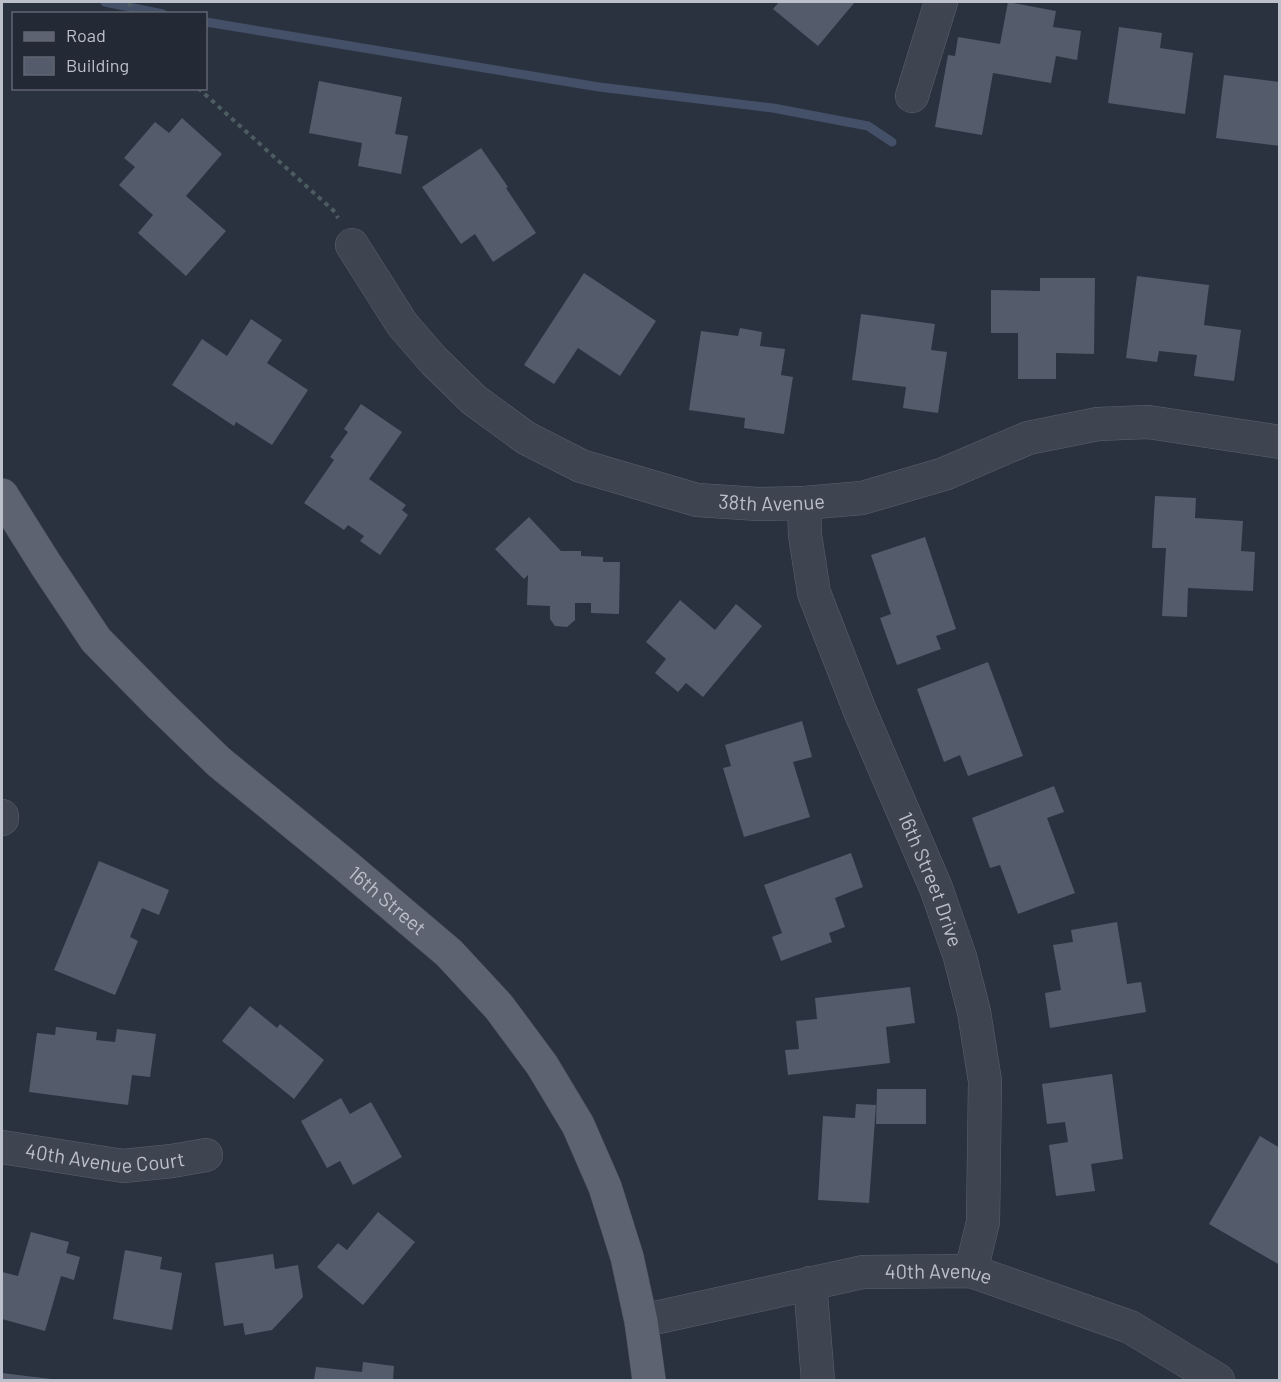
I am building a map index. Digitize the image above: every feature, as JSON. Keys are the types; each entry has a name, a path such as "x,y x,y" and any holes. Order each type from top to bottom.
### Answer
{"main road":[{"name":"16th Street","path":"2,495 96,640 219,762 449,952 499,1007 542,1065 578,1125 605,1187 627,1257 649,1380"}],"street":[{"path":"912,96 941,2"},
{"name":"38th Avenue","path":"352,245 402,324 434,361 474,400 526,438 581,466 697,500 758,504 862,498 944,474 1028,438 1098,424 1148,422 1280,442"},
{"name":"16th Street Drive","path":"804,503 805,535 814,593 860,711 936,888 960,957 974,1012 986,1082 983,1222 971,1271"},
{"name":"40th Avenue Court","path":"2,1148 123,1166 206,1155"},
{"name":"40th Avenue","path":"640,1321 863,1272 971,1271 1130,1327 1218,1380"},
{"path":"810,1283 818,1380"}],"path":[{"path":"200,90 335,212 352,245"}],"building":[{"path":"779,2 855,2 818,46 773,9"},
{"path":"1008,2 1056,11 1053,27 1081,31 1077,60 1056,56 1051,83 993,73 982,135 935,127 948,55 955,56 958,37 1000,44"},
{"path":"1119,27 1162,33 1160,48 1193,53 1185,114 1108,103"},
{"path":"1224,75 1280,82 1280,146 1216,138"},
{"path":"319,81 402,97 395,134 408,136 401,174 358,166 362,143 309,133"},
{"path":"182,118 222,154 186,196 226,231 186,276 138,233 153,215 119,185 135,167 124,158 155,122 169,133"},
{"path":"481,148 536,233 493,262 475,234 461,244 422,187"},
{"path":"584,273 656,321 620,376 578,348 554,384 524,365"},
{"path":"1137,276 1209,285 1204,325 1241,330 1234,381 1194,376 1197,355 1159,351 1157,362 1126,358"},
{"path":"1040,278 1095,278 1094,354 1056,353 1056,379 1018,379 1018,333 991,333 991,290 1040,291"},
{"path":"861,314 935,324 931,350 947,352 938,413 903,408 906,387 852,380"},
{"path":"251,319 282,340 267,363 308,390 272,445 236,422 234,426 172,385 202,339 227,356"},
{"path":"740,328 762,332 760,346 785,349 781,375 793,377 784,434 744,428 745,418 689,410 701,331 738,336"},
{"path":"361,404 402,432 369,479 406,505 402,510 408,515 380,555 360,541 364,536 348,525 344,530 304,503 334,460 330,457 348,432 344,429"},
{"path":"1155,496 1196,498 1195,518 1243,521 1241,551 1255,552 1253,591 1188,588 1187,617 1162,616 1166,548 1152,548"},
{"path":"529,517 561,551 581,551 581,556 603,557 603,562 620,562 619,614 591,613 591,603 575,603 575,620 567,627 555,626 550,619 550,606 527,605 528,575 524,579 495,549"},
{"path":"925,537 956,629 936,636 941,649 897,665 880,618 891,614 871,555"},
{"path":"680,600 715,630 736,604 762,626 703,697 686,683 678,692 655,673 666,659 646,642"},
{"path":"988,662 1023,756 968,776 960,755 944,762 917,689"},
{"path":"802,721 812,757 793,762 810,817 744,837 723,768 731,766 725,745"},
{"path":"1054,786 1064,812 1047,818 1075,893 1018,914 1000,865 990,868 972,818"},
{"path":"851,853 863,887 835,898 845,927 829,933 832,942 781,961 772,937 782,933 764,885"},
{"path":"99,861 169,890 159,915 142,908 130,937 138,941 115,995 54,970"},
{"path":"1117,922 1127,984 1141,982 1146,1012 1050,1028 1045,993 1061,990 1053,945 1073,942 1071,930"},
{"path":"910,987 915,1023 886,1027 890,1063 788,1075 785,1050 799,1049 796,1021 817,1019 815,998"},
{"path":"250,1006 277,1028 280,1024 324,1060 294,1099 222,1041"},
{"path":"56,1027 97,1032 96,1040 115,1042 117,1029 156,1034 150,1077 132,1075 128,1105 29,1092 37,1033 55,1035"},
{"path":"1112,1074 1123,1159 1091,1164 1095,1191 1056,1196 1049,1145 1068,1142 1065,1122 1047,1124 1042,1084"},
{"path":"877,1089 926,1089 926,1124 876,1124"},
{"path":"341,1098 350,1114 371,1102 402,1157 353,1185 340,1161 327,1168 301,1121"},
{"path":"856,1104 876,1105 869,1203 818,1200 823,1116 855,1118"},
{"path":"1260,1136 1280,1148 1280,1265 1209,1224"},
{"path":"378,1212 415,1242 363,1305 317,1267 338,1243 347,1250"},
{"path":"31,1232 69,1242 66,1253 80,1257 74,1280 61,1276 45,1331 2,1319 2,1272 18,1276"},
{"path":"125,1250 162,1257 160,1269 182,1273 172,1330 113,1319"},
{"path":"273,1254 275,1269 298,1265 303,1297 272,1330 245,1335 243,1323 224,1326 215,1263"},
{"path":"363,1362 394,1366 393,1380 314,1380 316,1367 362,1372"},
{"path":"2,1373 51,1379 51,1380 2,1380"}],"waterway":[{"path":"105,2 153,12"},
{"path":"207,22 599,87 773,108 868,126 892,142"}]}
